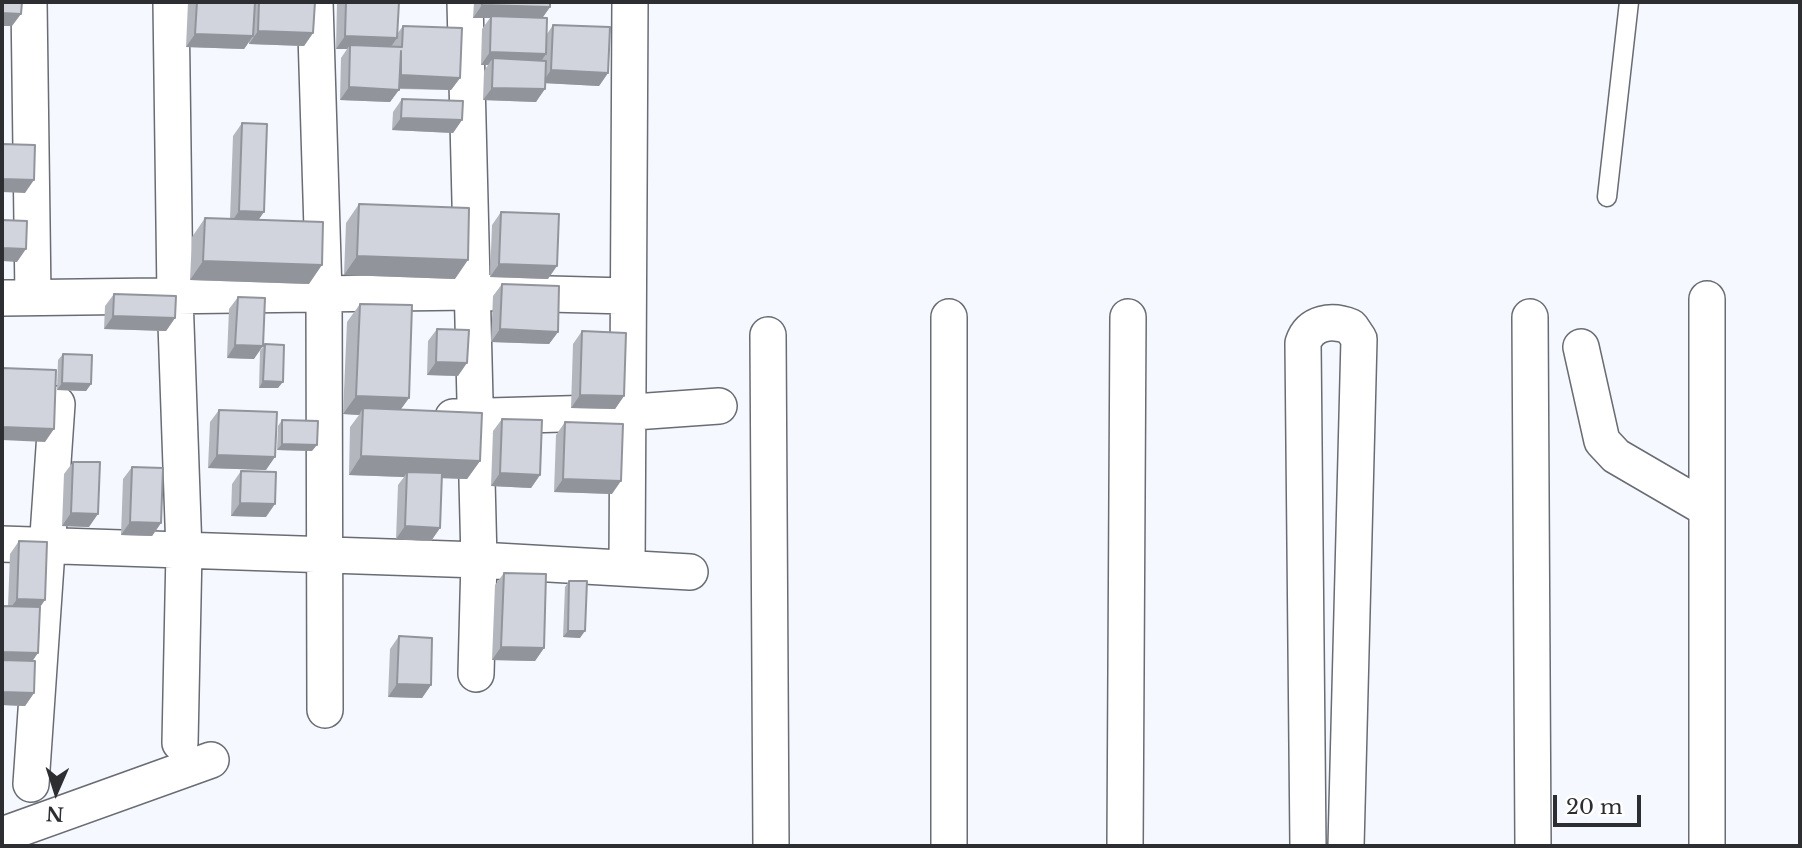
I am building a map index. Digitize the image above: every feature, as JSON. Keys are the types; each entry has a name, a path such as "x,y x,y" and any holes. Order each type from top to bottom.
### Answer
{"street":[{"path":"29,2 18,298 471,292 627,296"},
{"path":"171,2 175,296 184,551 180,743"},
{"path":"314,2 324,295 339,421 326,556 325,710"},
{"path":"465,2 479,560 476,674"},
{"path":"627,568 630,2"},
{"path":"1707,299 1707,846"},
{"path":"949,317 949,846"},
{"path":"1125,846 1128,317"},
{"path":"1530,317 1533,846"},
{"path":"1308,846 1303,343 1310,330 1324,323 1351,327 1359,339 1346,846"},
{"path":"768,335 771,846"},
{"path":"1581,347 1602,441 1616,456 1707,509"},
{"path":"31,784 57,404"},
{"path":"421,418 627,412 719,406"},
{"path":"2,544 479,560 690,572"},
{"path":"2,835 211,760"}],"lane":[{"path":"1607,197 1629,2"}],"building":[{"path":"2,2 22,2 21,14 2,13"},
{"path":"197,2 255,2 253,36 195,34"},
{"path":"259,2 315,2 313,33 258,31"},
{"path":"346,2 399,2 397,38 345,36"},
{"path":"482,2 550,2 550,7 482,5"},
{"path":"491,16 547,18 546,54 490,52"},
{"path":"553,25 610,27 608,73 551,70"},
{"path":"403,26 462,28 460,78 401,75 401,51 399,90 349,87 350,45 402,47"},
{"path":"493,58 546,61 545,89 492,88"},
{"path":"402,99 463,101 462,120 401,118"},
{"path":"242,123 267,124 264,212 239,211"},
{"path":"2,144 35,145 34,180 2,179"},
{"path":"359,204 469,208 468,260 357,256"},
{"path":"501,212 559,214 557,266 499,264"},
{"path":"205,218 323,222 322,265 203,261"},
{"path":"2,220 27,221 26,249 2,248"},
{"path":"502,284 559,286 558,332 500,329"},
{"path":"114,294 176,296 175,318 113,316"},
{"path":"238,297 265,298 263,346 235,345"},
{"path":"360,304 412,305 409,398 356,396"},
{"path":"437,329 469,330 467,363 436,362"},
{"path":"582,331 626,333 624,396 580,395"},
{"path":"265,344 284,345 283,382 263,381"},
{"path":"63,354 92,355 91,384 62,383"},
{"path":"2,368 56,370 54,429 2,427"},
{"path":"363,408 482,413 480,461 361,456"},
{"path":"219,410 277,412 275,457 217,455"},
{"path":"502,419 542,420 540,475 500,473"},
{"path":"282,420 318,421 317,445 282,444"},
{"path":"565,422 623,424 621,481 563,479"},
{"path":"73,462 100,462 98,514 71,513"},
{"path":"132,467 163,468 161,523 130,522"},
{"path":"241,471 276,472 275,504 240,503"},
{"path":"407,472 442,473 440,528 405,526"},
{"path":"19,541 47,542 45,600 17,599"},
{"path":"504,573 546,574 544,648 501,647"},
{"path":"569,581 587,581 585,631 568,631"},
{"path":"2,606 40,607 38,653 2,652"},
{"path":"399,636 432,638 431,685 397,684"},
{"path":"2,660 35,661 34,693 2,692"}]}
